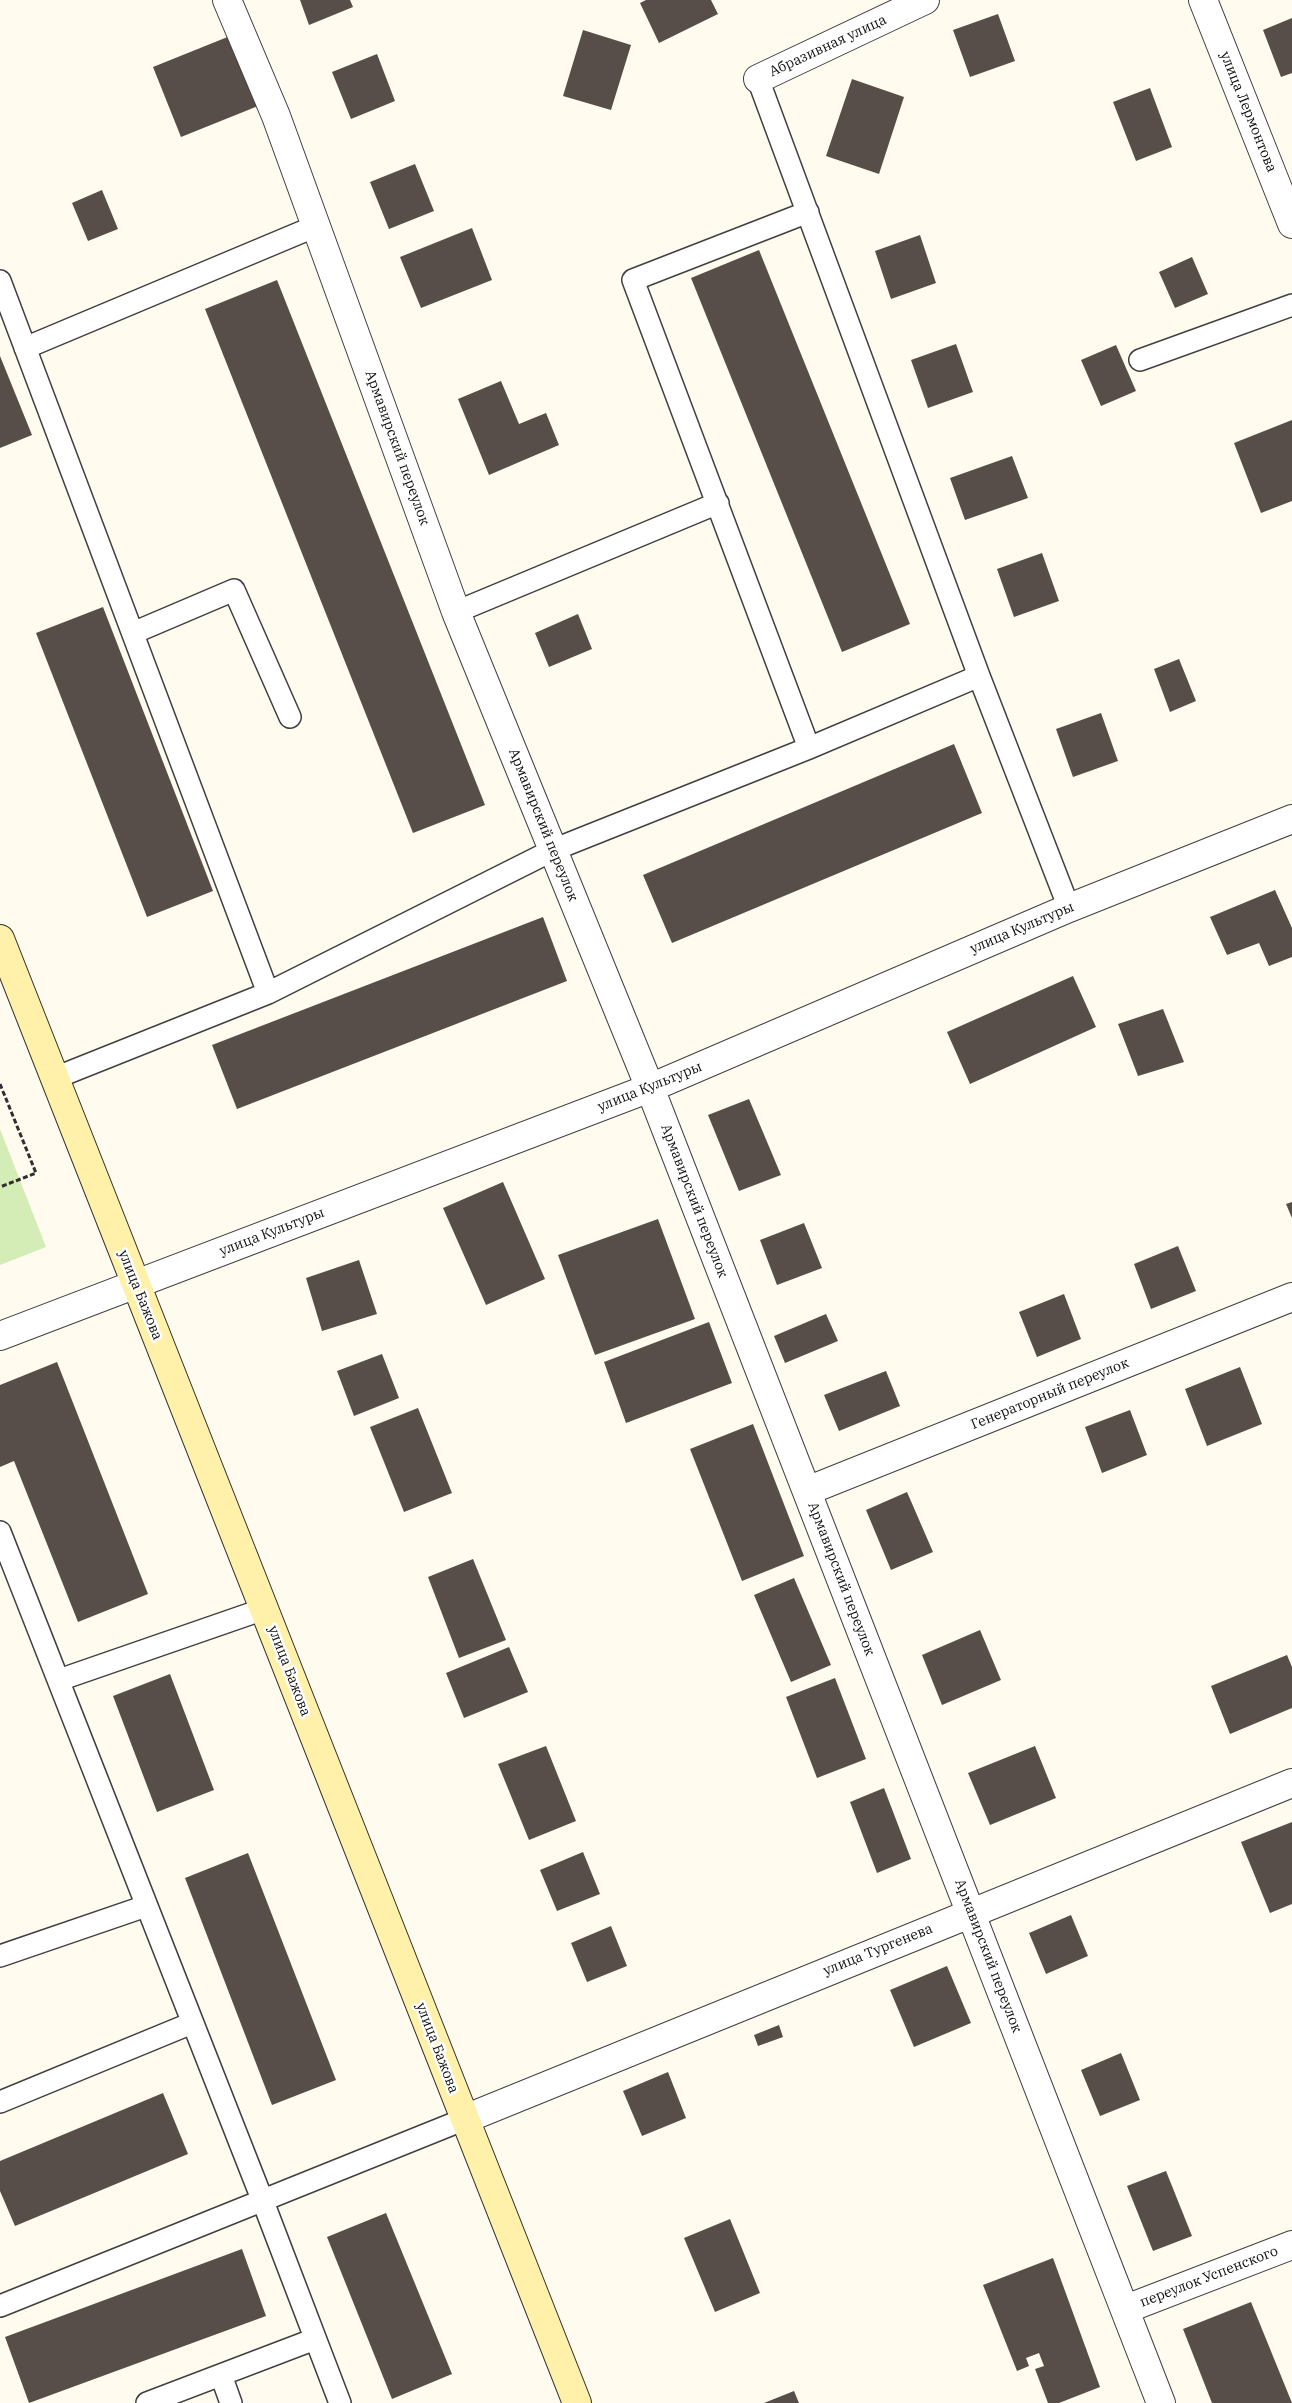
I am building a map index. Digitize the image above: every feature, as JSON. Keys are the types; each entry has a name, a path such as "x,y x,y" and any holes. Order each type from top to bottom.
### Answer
{"street":[{"name":"Армавирский переулок","path":"227,0 276,116 456,612 650,1088 1161,2403"},
{"name":"Абразивная улица","path":"758,78 925,0"},
{"name":"улица Лермонтова","path":"1203,0 1292,224"},
{"name":"улица Культуры","path":"0,1336 650,1088 1069,908 1292,820"},
{"name":"улица Бажова","path":"0,939 578,2403"},
{"name":"Генераторный переулок","path":"807,1491 1292,1298"},
{"name":"улица Тургенева","path":"465,2119 1292,1783"},
{"name":"переулок Успенского","path":"1126,2309 1292,2245"}],"lane":[{"path":"758,78 979,676 1069,908"},
{"path":"808,212 633,280 809,748"},
{"path":"25,348 316,226"},
{"path":"0,281 268,992"},
{"path":"1140,360 1292,305"},
{"path":"456,612 718,503"},
{"path":"133,632 234,590 290,717"},
{"path":"55,1078 268,992 553,850 809,748 979,676"},
{"path":"0,1532 262,2199 340,2403"},
{"path":"59,1680 264,1608"},
{"path":"0,1956 146,1906"},
{"path":"0,2102 192,2024"},
{"path":"0,2306 262,2199 465,2119"},
{"path":"148,2403 315,2339"},
{"path":"221,2375 231,2403"}],"path":[{"path":"0,1084 36,1173 0,1187"}],"green space":[{"path":"0,1129 46,1247 0,1265"}],"building":[{"path":"300,0 350,0 353,7 309,25"},
{"path":"646,0 711,0 718,14 659,43 640,3"},
{"path":"998,14 1015,61 970,77 953,30"},
{"path":"1292,18 1292,73 1281,77 1263,30"},
{"path":"583,30 631,45 611,110 563,96"},
{"path":"235,34 263,104 181,137 153,67"},
{"path":"377,54 395,101 351,119 332,72"},
{"path":"852,79 904,97 879,174 826,156"},
{"path":"1150,88 1172,147 1136,161 1113,102"},
{"path":"415,164 434,211 389,229 370,182"},
{"path":"102,190 118,229 88,241 72,203"},
{"path":"472,228 492,280 421,308 400,257"},
{"path":"920,235 936,283 891,299 875,251"},
{"path":"759,250 910,624 842,652 691,278"},
{"path":"1192,257 1208,294 1175,308 1159,272"},
{"path":"277,280 485,805 413,833 205,309"},
{"path":"956,344 973,392 928,408 911,360"},
{"path":"1116,345 1136,391 1101,406 1081,360"},
{"path":"0,356 32,435 0,448"},
{"path":"501,381 519,424 546,413 559,445 489,475 458,399"},
{"path":"1292,420 1292,501 1261,513 1234,443"},
{"path":"1012,456 1028,498 965,520 950,478"},
{"path":"1042,553 1059,601 1014,617 997,569"},
{"path":"103,607 213,891 147,917 36,633"},
{"path":"578,614 592,649 549,667 535,633"},
{"path":"1179,659 1196,701 1170,712 1154,669"},
{"path":"1101,713 1118,761 1073,777 1056,729"},
{"path":"954,744 982,813 672,943 643,875"},
{"path":"1275,890 1292,928 1292,957 1269,966 1259,943 1227,955 1210,917"},
{"path":"543,917 567,981 237,1109 212,1045"},
{"path":"1073,976 1096,1027 970,1084 947,1032"},
{"path":"1163,1009 1184,1062 1138,1076 1118,1024"},
{"path":"749,1099 781,1175 739,1191 708,1115"},
{"path":"503,1182 545,1279 486,1305 443,1208"},
{"path":"1292,1202 1292,1218 1286,1204"},
{"path":"658,1219 695,1319 595,1355 558,1255"},
{"path":"804,1223 822,1268 777,1285 760,1240"},
{"path":"1178,1246 1196,1291 1151,1309 1134,1264"},
{"path":"359,1260 377,1314 322,1331 306,1278"},
{"path":"1064,1294 1081,1339 1037,1357 1019,1312"},
{"path":"826,1314 838,1341 785,1363 774,1336"},
{"path":"709,1322 732,1383 626,1423 604,1362"},
{"path":"382,1354 399,1398 354,1416 337,1371"},
{"path":"57,1362 148,1594 78,1622 14,1461 0,1467 0,1385"},
{"path":"1240,1367 1262,1424 1207,1446 1185,1389"},
{"path":"886,1371 900,1406 839,1431 824,1395"},
{"path":"418,1408 452,1493 404,1512 370,1427"},
{"path":"1130,1410 1147,1455 1102,1473 1085,1427"},
{"path":"753,1424 804,1556 742,1581 690,1449"},
{"path":"907,1492 933,1552 891,1570 866,1510"},
{"path":"473,1559 506,1640 459,1658 428,1577"},
{"path":"794,1578 831,1665 791,1682 754,1595"},
{"path":"980,1630 1001,1680 942,1705 922,1655"},
{"path":"509,1647 528,1692 464,1718 446,1673"},
{"path":"1287,1655 1292,1667 1292,1708 1230,1734 1211,1686"},
{"path":"170,1674 214,1790 157,1812 113,1696"},
{"path":"835,1678 866,1759 817,1778 786,1697"},
{"path":"546,1746 576,1821 529,1840 498,1764"},
{"path":"1035,1746 1056,1798 990,1825 968,1773"},
{"path":"884,1788 911,1859 877,1873 850,1802"},
{"path":"1292,1822 1292,1904 1270,1913 1241,1842"},
{"path":"583,1852 600,1894 557,1911 540,1870"},
{"path":"248,1853 336,2080 272,2105 185,1878"},
{"path":"1071,1915 1088,1956 1046,1974 1029,1933"},
{"path":"611,1926 627,1966 587,1982 571,1943"},
{"path":"947,1966 971,2023 914,2047 890,1990"},
{"path":"779,2025 783,2037 758,2046 754,2035"},
{"path":"1121,2053 1140,2100 1100,2116 1081,2070"},
{"path":"668,2072 686,2118 642,2136 623,2091"},
{"path":"163,2093 188,2154 15,2226 0,2191 0,2161"},
{"path":"1166,2171 1192,2236 1153,2251 1127,2186"},
{"path":"386,2213 452,2374 392,2399 327,2237"},
{"path":"730,2219 760,2293 715,2312 684,2238"},
{"path":"242,2249 266,2316 29,2403 5,2337"},
{"path":"1053,2258 1100,2387 1059,2403 1048,2403 1035,2369 1044,2366 1039,2353 1026,2358 1029,2366 1017,2371 983,2285"},
{"path":"1251,2302 1292,2403 1212,2403 1183,2329"},
{"path":"794,2391 799,2403 764,2403"}]}
